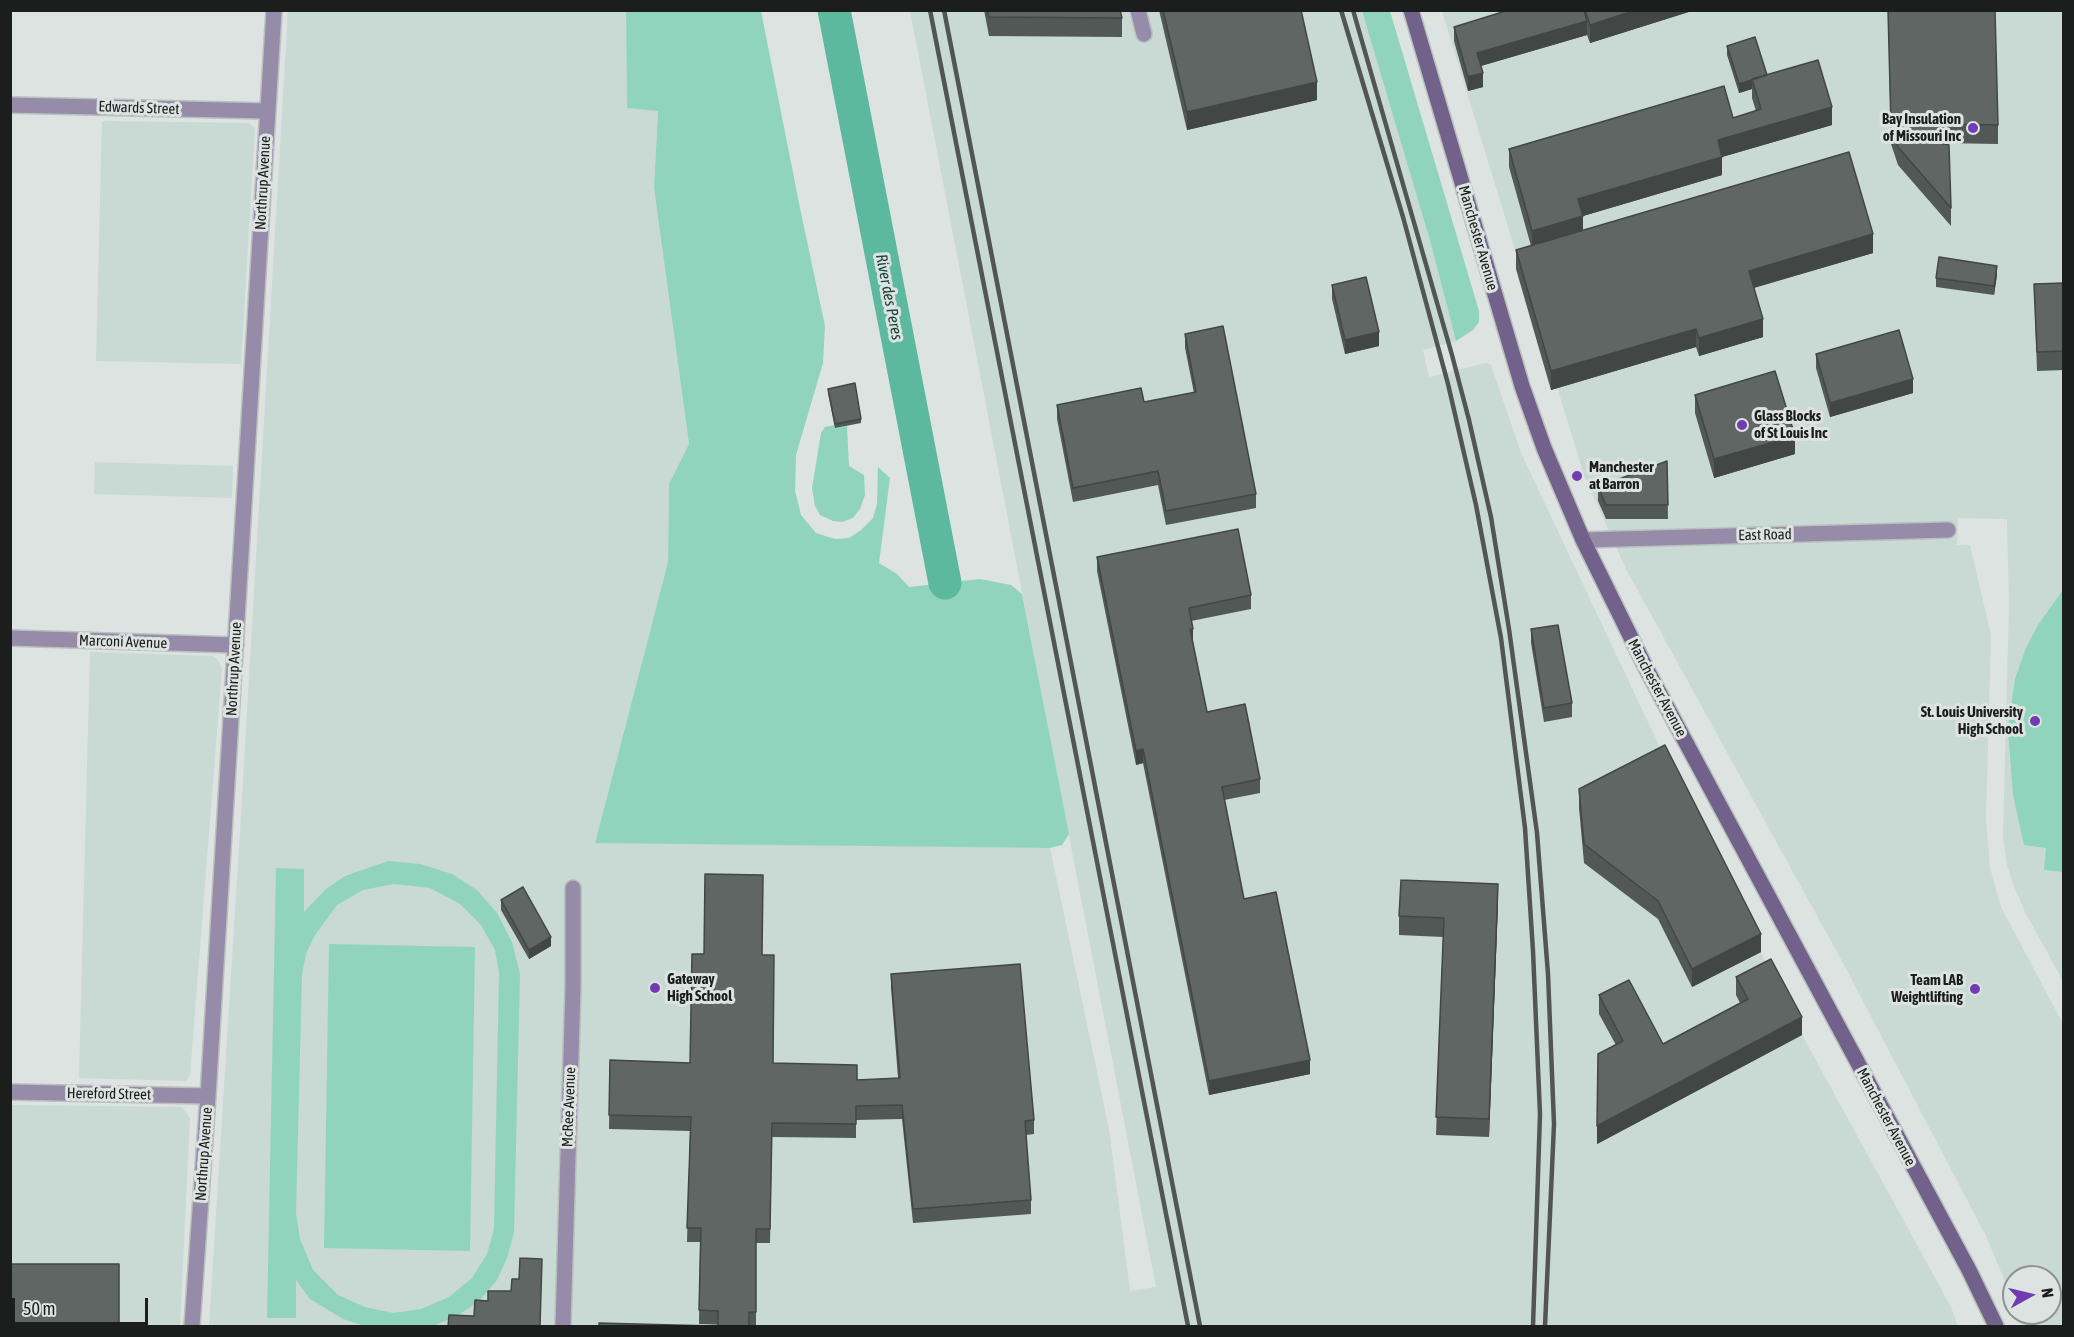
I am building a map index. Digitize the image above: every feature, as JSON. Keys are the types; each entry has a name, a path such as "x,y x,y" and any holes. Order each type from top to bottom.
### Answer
{"main road":[{"name":"Manchester Avenue","path":"1411,10 1522,386 1544,448 1582,540 1647,670 1963,1260 1996,1326"}],"street":[{"name":"Northrup Avenue","path":"192,1326 274,10"},
{"path":"1138,10 1144,34"},
{"name":"Edwards Street","path":"10,105 267,111"},
{"name":"East Road","path":"1582,540 1948,530"},
{"name":"Marconi Avenue","path":"10,638 236,645"},
{"name":"McRee Avenue","path":"563,1326 573,987 573,888"},
{"name":"Hereford Street","path":"10,1092 208,1096"}],"shaded area":[{"path":"288,11 626,11 627,108 658,110 654,188 689,444 669,484 668,562 595,842 1050,848 1109,1129 1130,1291 1156,1287 910,11 1362,11 1431,244 1456,341 1423,350 1429,377 1486,363 1491,365 1521,453 1740,917 1761,952 1771,977 1802,1035 1951,1307 1958,1326 209,1326"},
{"path":"1442,11 2063,11 2063,981 2025,912 2013,884 2007,865 2003,837 2009,605 2007,519 1958,518 1957,545 1970,545 1991,635 1986,818 1990,868 2001,907 2063,1024 2063,1326 2024,1326 2062,1325 2062,1265 2002,1265 2002,1274 1986,1236 1842,961 1626,569 1584,475"},
{"path":"102,121 249,123 255,129 241,364 96,361"},
{"path":"95,462 233,466 232,498 94,494"},
{"path":"90,652 213,656 222,668 190,1074 186,1081 79,1078"},
{"path":"11,1105 182,1107 190,1118 180,1326 11,1326"}],"green space":[{"path":"626,11 761,11 825,326 823,363 796,455 795,491 801,515 816,533 835,539 849,538 873,518 877,504 878,467 890,478 879,563 897,574 909,587 980,579 1011,585 1022,594 1069,834 1062,845 1050,848 595,843 668,562 669,484 689,444 654,188 658,111 627,108"},
{"path":"1362,11 1390,11 1479,311 1479,322 1473,330 1456,341 1431,244"},
{"path":"835,425 836,428 847,426 849,466 864,475 865,495 860,509 853,518 842,522 820,515 815,506 812,488 821,433 825,427"},
{"path":"2063,590 2063,872 2044,870 2046,848 2024,845 2013,795 2008,730 2015,679 2026,648 2038,625"},
{"path":"388,861 420,864 452,874 477,890 497,913 512,942 520,974 514,1232 507,1258 497,1280 480,1300 457,1316 433,1326 365,1326 343,1319 310,1299 296,1280 296,1318 267,1318 276,868 304,869 304,912 326,889 345,876","holes":["394,884 430,888 460,904 481,925 495,950 499,972 494,1229 487,1254 472,1278 449,1297 421,1309 393,1313 365,1307 338,1295 313,1270 300,1239 296,1213 302,974 306,954 315,935 337,905 363,890"]},
{"path":"329,944 475,947 470,1251 324,1248"}],"building":[{"path":"987,10 1120,10 1122,18 989,17"},
{"path":"1163,10 1301,10 1317,82 1187,112"},
{"path":"1509,10 1584,10 1587,21 1477,53 1483,73 1468,77 1454,27"},
{"path":"1585,10 1636,10 1590,25"},
{"path":"1888,10 1995,10 1998,125 1941,124 1940,143 1949,145 1951,208 1898,147 1891,126"},
{"path":"1755,37 1767,75 1739,84 1727,46"},
{"path":"1818,60 1832,107 1718,140 1722,157 1578,199 1583,216 1532,231 1509,149 1724,86 1733,118 1761,109 1752,79"},
{"path":"1849,152 1873,234 1749,271 1763,319 1699,338 1696,329 1551,371 1516,250"},
{"path":"1939,257 1997,266 1994,286 1936,278"},
{"path":"1366,277 1379,332 1345,340 1332,285"},
{"path":"2064,283 2064,351 2037,352 2034,284"},
{"path":"1223,326 1256,494 1166,511 1158,471 1073,488 1057,405 1141,388 1144,402 1196,392 1185,334"},
{"path":"1899,330 1913,379 1830,403 1816,354"},
{"name":"Glass Blocks of St Louis Inc","path":"1775,371 1795,436 1714,459 1695,395"},
{"path":"855,383 861,419 835,424 828,389"},
{"path":"1667,461 1668,505 1606,505 1598,487"},
{"path":"1238,529 1251,595 1189,608 1193,629 1190,629 1207,712 1245,704 1260,779 1222,787 1244,899 1276,892 1310,1060 1209,1081 1143,749 1136,751 1097,557"},
{"path":"1558,625 1572,703 1544,708 1531,629"},
{"path":"1665,745 1761,934 1692,969 1658,901 1584,844 1579,789"},
{"path":"705,874 763,875 762,955 774,955 773,1063 857,1065 857,1080 900,1078 891,974 1020,964 1034,1120 1025,1121 1031,1200 913,1209 902,1105 856,1106 856,1124 772,1123 770,1229 756,1229 756,1312 749,1312 749,1326 718,1326 718,1311 699,1310 701,1228 687,1228 691,1117 609,1115 610,1060 690,1063 692,954 704,954"},
{"path":"1401,880 1498,884 1489,1119 1436,1117 1444,918 1399,916"},
{"path":"523,887 551,937 529,950 501,900"},
{"path":"1771,959 1802,1017 1597,1126 1598,1054 1623,1041 1599,995 1629,980 1663,1044 1748,999 1736,977"},
{"path":"520,1258 542,1259 540,1326 448,1326 449,1315 474,1316 475,1300 488,1301 488,1291 511,1291 512,1279 519,1279"},
{"path":"10,1264 119,1264 119,1326 10,1326"},
{"path":"599,1323 713,1326 599,1326"}],"waterway":[{"name":"River des Peres","path":"834,10 945,583"}],"railway":[{"path":"930,10 1188,1326"},
{"path":"944,10 1200,1326"},
{"path":"1341,10 1403,217 1448,384 1476,505 1501,638 1525,828 1533,951 1540,1114 1533,1326"},
{"path":"1353,10 1469,420 1491,517 1509,629 1537,833 1548,974 1554,1124 1545,1326"}],"place":[{"name":"Bay Insulation of Missouri Inc","path":"1973,128"},
{"name":"Glass Blocks of St Louis Inc","path":"1742,425"},
{"name":"Manchester at Barron","path":"1577,476"},
{"name":"St. Louis University High School","path":"2035,721"},
{"name":"Gateway High School","path":"655,988"},
{"name":"Team LAB Weightlifting","path":"1975,989"}]}
